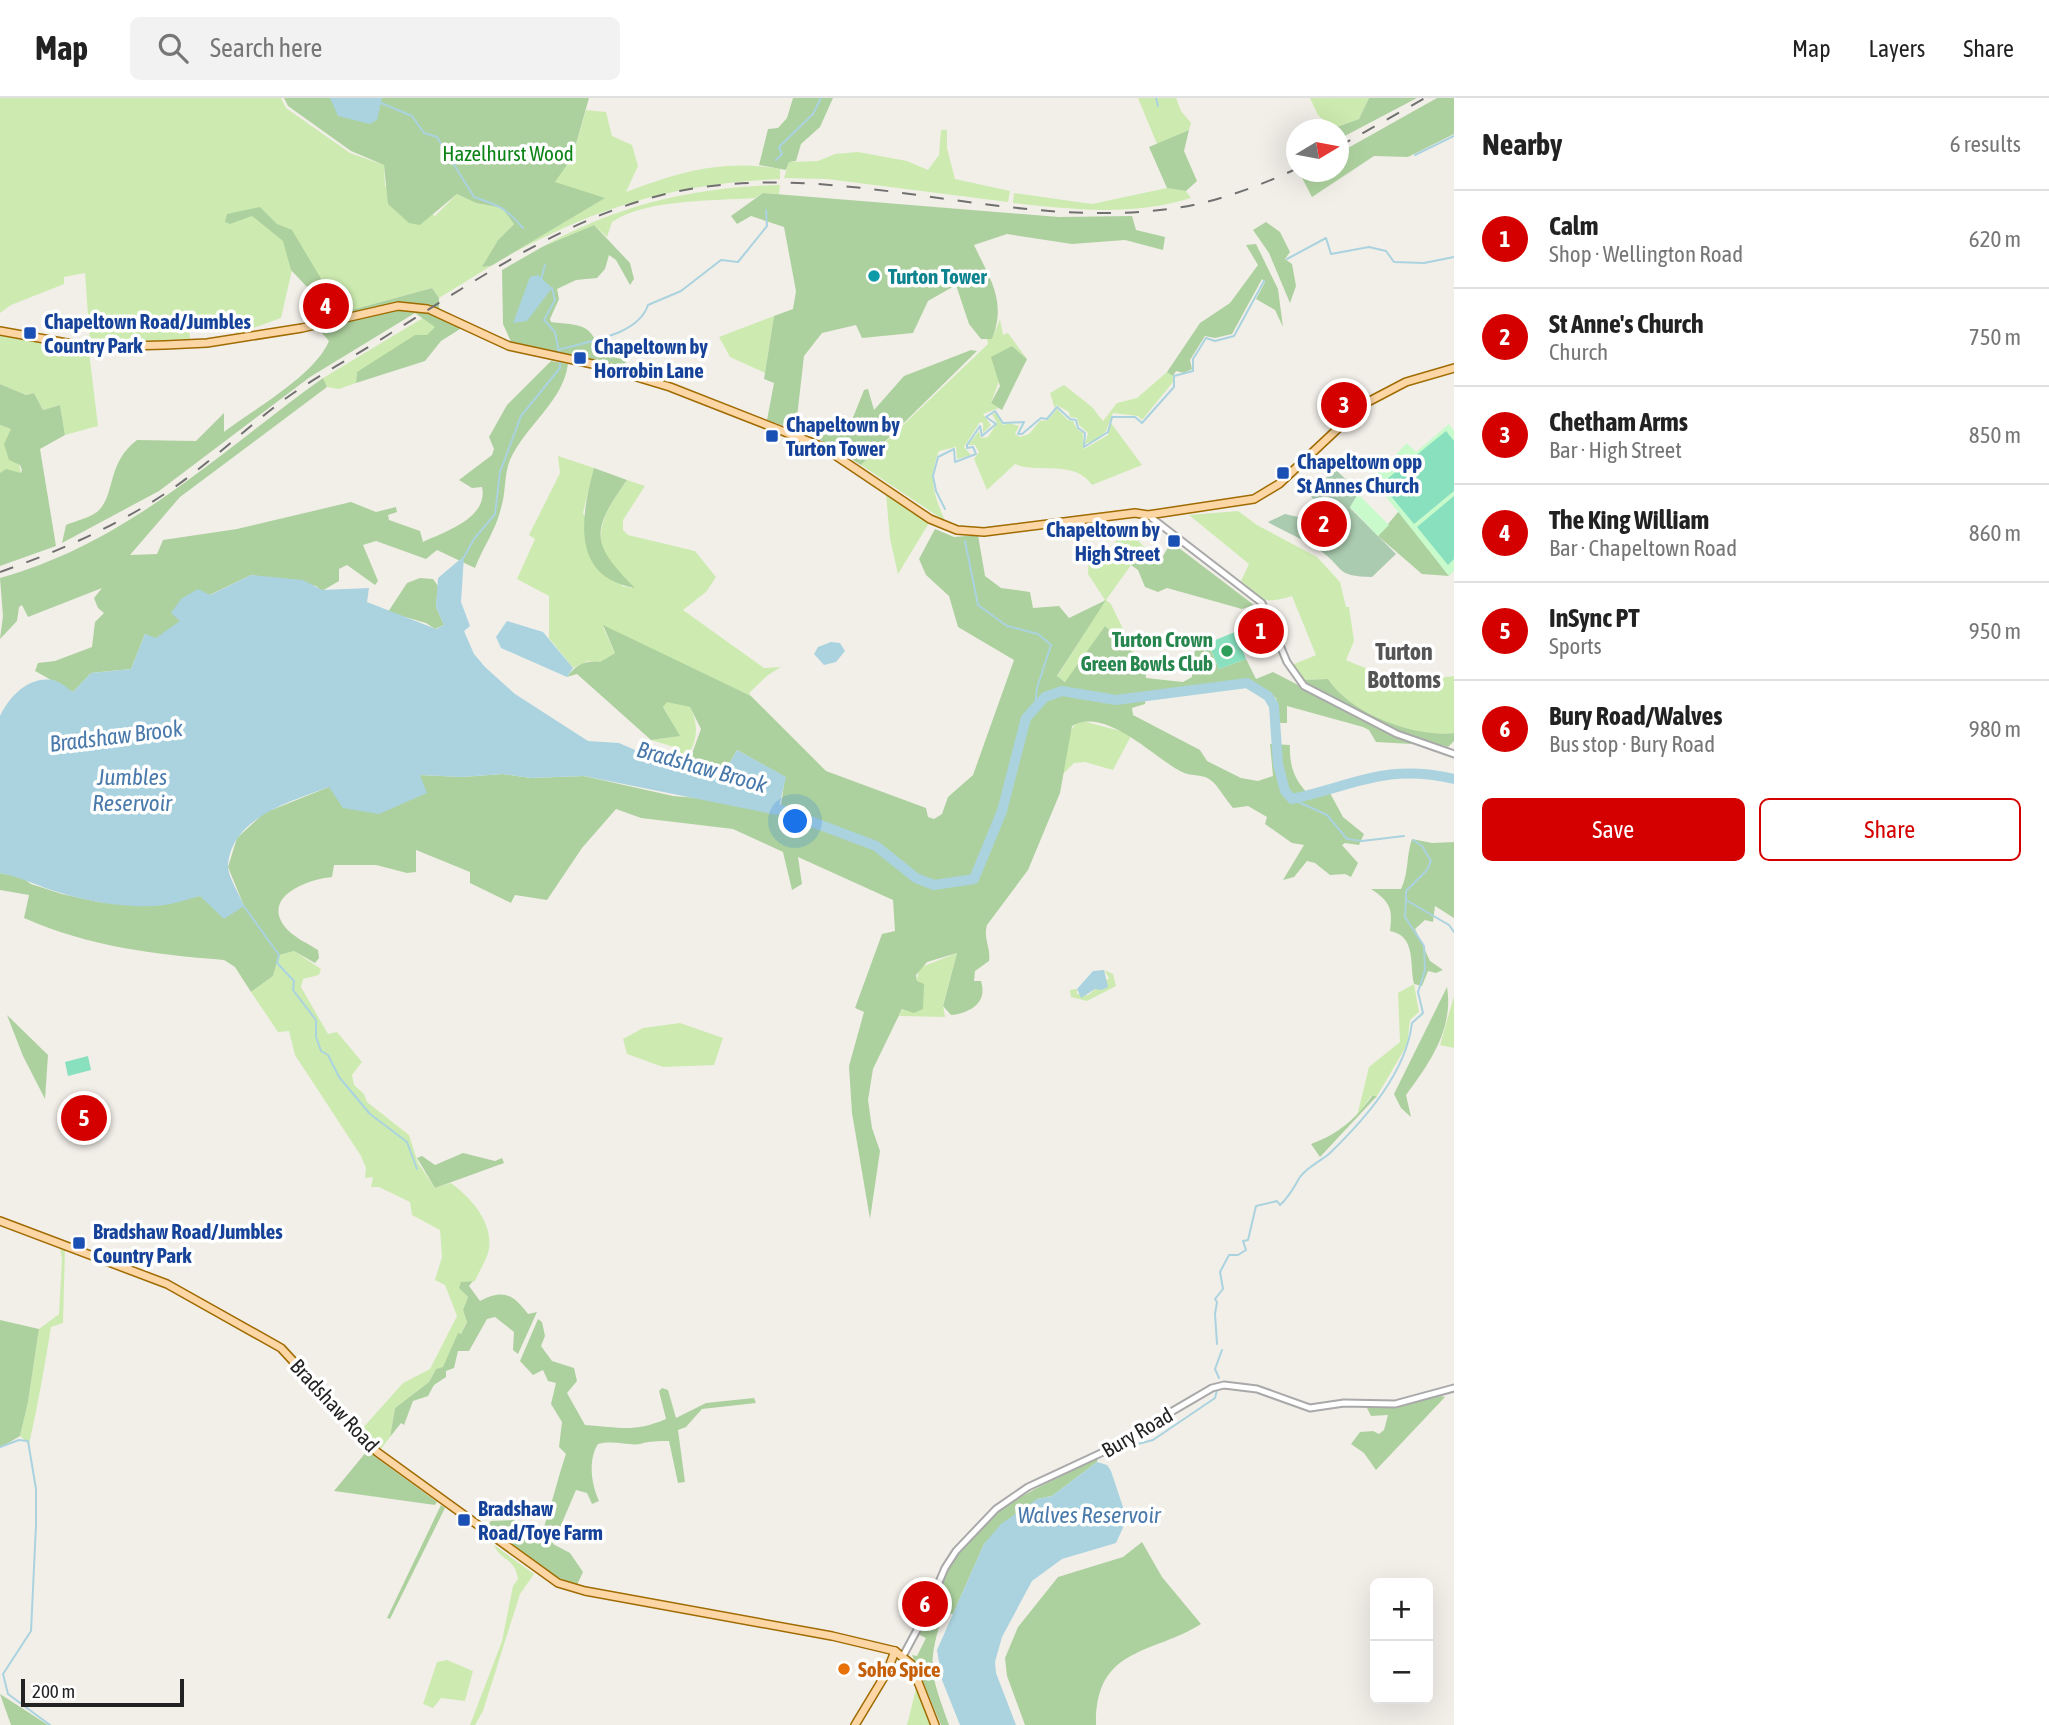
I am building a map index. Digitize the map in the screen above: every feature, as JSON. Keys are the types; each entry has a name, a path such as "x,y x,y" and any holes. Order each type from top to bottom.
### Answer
{"main road":[{"path":"0,331 89,347 165,345 291,330 398,306 429,310 509,346 597,365 670,387 823,447 930,519 957,530 976,533 1135,513 1148,515 1254,499 1279,484 1364,404 1406,383 1454,368"},
{"name":"Bradshaw Road","path":"0,1221 167,1284 281,1349 377,1452 549,1578 585,1591 725,1614 895,1651 903,1656"},
{"path":"855,1725 883,1678 895,1651"},
{"path":"903,1656 911,1664 935,1725"}],"street":[{"path":"1148,515 1262,603 1287,662 1304,686 1397,734 1454,754"},
{"name":"Bury Road","path":"903,1656 925,1615 944,1568 956,1551 996,1509 1028,1488 1101,1453 1212,1388 1224,1385 1257,1389 1310,1408 1344,1403 1395,1404 1454,1388"},
{"path":"849,1725 855,1725"}],"green space":[{"path":"0,98 281,98 286,108 350,153 384,165 385,186 435,216 457,194 476,203 502,208 514,224 498,240 483,267 491,266 439,298 432,288 344,312 292,270 281,318 237,334 234,319 189,326 190,339 90,343 85,273 64,277 64,284 11,305 0,313"},
{"name":"Hazelhurst Wood","path":"284,98 589,98 572,158 555,182 605,198 491,266 482,267 498,240 514,224 502,208 476,203 457,194 420,225 409,223 388,204 384,165 351,151 288,106"},
{"path":"793,98 833,98 820,127 801,144 796,161 789,162 786,170 759,165 768,129 778,128 787,118"},
{"path":"1138,98 1176,98 1181,111 1191,123 1189,130 1157,144"},
{"path":"1310,98 1369,98 1359,119 1349,122 1349,119 1323,119"},
{"path":"1369,98 1417,98 1349,134 1349,123 1359,119"},
{"path":"1437,98 1454,98 1454,134 1408,157 1374,156 1349,173 1349,147"},
{"path":"586,110 606,112 612,136 632,145 638,166 626,192 683,173 720,167 759,166 780,169 780,179 705,186 637,201 572,224 504,258 604,198 554,183 572,158"},
{"path":"941,130 947,130 947,148 955,179 1010,191 1008,202 827,179 784,178 789,162 818,161 835,154 858,152 907,161 928,170 939,155"},
{"path":"1189,130 1184,151 1197,181 1186,191 1167,188 1149,147"},
{"path":"1304,182 1335,182 1312,197"},
{"path":"780,185 779,194 763,193 755,198 681,202 643,209 612,222 607,237 594,225 542,247 599,220 657,201 717,190"},
{"path":"1167,188 1186,191 1191,198 1147,207 1102,210 1013,203 1014,193 1092,204"},
{"path":"763,193 1059,217 1132,216 1136,230 1165,237 1163,250 1125,240 1072,244 1007,234 974,245 995,290 998,313 992,339 981,339 969,324 956,285 928,301 913,333 862,338 856,325 822,333 804,356 797,417 838,424 852,420 864,390 868,389 874,410 904,376 971,350 977,351 861,465 814,436 767,420 774,383 764,379 774,316 793,309 796,291 784,227 751,216 737,224 731,216"},
{"path":"260,207 277,224 292,230 329,292 326,294 307,287 291,270 283,241 252,216 230,224 225,222 227,214"},
{"path":"1266,222 1280,232 1290,252 1285,259 1292,264 1296,286 1290,303 1269,253 1253,230"},
{"path":"594,225 630,263 634,279 630,285 616,260 609,255 605,269 597,278 576,280 557,289 559,299 550,319 551,322 584,328 594,337 603,355 627,360 623,367 512,344 503,324 502,270 542,247"},
{"path":"1256,244 1278,289 1283,327 1275,310 1256,299 1265,282 1262,279 1232,334 1215,338 1205,336 1190,360 1192,369 1184,373 1176,371 1173,376 1167,372 1200,323 1230,303 1258,265 1246,245"},
{"path":"432,288 439,298 439,308 468,324 441,341 425,361 356,383 357,372 415,335 427,335 435,327 415,313 310,377 159,491 62,543 66,525 94,514 103,505 120,459 137,440 196,441 224,413 224,432 282,391 310,367 329,341 321,332 326,316 337,305 344,312"},
{"path":"774,316 765,373 730,357 719,337"},
{"path":"423,318 436,326 427,336 357,372 356,383 339,389 327,387 323,378"},
{"path":"1000,319 1003,335 1008,333 1027,359 1012,346 991,403 999,408 983,414 991,425 983,433 983,423 980,422 964,447 971,455 957,459 956,447 939,451 933,478 945,521 861,465 988,344 987,339 992,339"},
{"path":"0,335 89,352 98,426 65,435 60,405 43,410 34,393 26,395 0,384"},
{"path":"1012,346 1027,359 1002,410 991,403 1000,386 991,357"},
{"path":"551,361 568,364 565,378 510,460 499,516 475,568 437,550 426,559 376,541 363,545 378,581 375,585 347,565 339,569 339,581 322,591 316,586 251,575 172,613 181,621 156,639 145,634 131,669 91,673 73,692 35,671 38,663 55,661 92,647 95,622 104,613 98,608 94,598 102,588 28,617 22,605 19,607 17,621 0,639 3,616 0,578 47,562 131,519 170,493 323,378 327,387 180,497 130,555 157,554 163,540 237,529 351,502 376,512 396,507 397,512 388,515 389,520 420,531 423,542 453,528 472,515 482,498 482,487 472,488 459,480 492,455 494,449 489,437 507,405"},
{"path":"1167,372 1173,376 1173,382 1142,420 1138,416 1113,413 1106,431 1097,440 1085,444 1088,433 1079,425 1077,418 1070,417 1069,412 1056,405 1055,409 1050,393 1064,385 1092,407 1103,421 1117,403 1137,398"},
{"path":"0,384 26,395 34,393 43,410 60,405 65,435 40,449 56,546 0,566 0,473 6,469 21,473 22,470 20,465 9,460 4,444 11,429 0,425"},
{"path":"1057,409 1083,433 1084,449 1108,435 1111,423 1142,465 1092,485 1076,472 1015,464 987,490 974,459 979,452 975,445 968,445 979,431 981,438 988,437 997,423 992,414 996,413 1003,425 1009,423 1019,426 1015,434 1020,437 1029,434 1040,421 1048,420"},
{"path":"1449,424 1454,431 1454,571 1449,576 1372,479 1407,443 1416,452"},
{"path":"0,425 11,429 21,473 0,473"},
{"path":"1446,431 1454,441 1454,491 1414,524 1381,484"},
{"path":"558,456 594,468 583,513 605,554 601,534 613,501 627,480 645,486 623,520 623,530 628,535 695,551 716,577 706,592 683,610 764,668 781,667 749,693 751,696 603,627 615,653 600,662 588,661 573,668 549,638 549,596 517,579 535,539 529,535 560,473","holes":["609,561 614,569 633,588 622,586"]},
{"path":"594,468 627,480 607,512 601,536 603,547 610,559 635,588 614,582 599,571 590,558 585,542 584,524"},
{"path":"1335,469 1359,492 1350,508 1396,554 1372,577 1342,571 1315,547 1268,522 1285,514 1298,517 1307,511 1323,538 1337,528 1305,489 1314,482 1318,486"},
{"path":"886,494 929,523 898,574 890,539"},
{"path":"1358,494 1389,525 1378,536 1350,507"},
{"path":"1454,496 1454,559 1448,565 1417,527"},
{"path":"1238,511 1257,525 1317,557 1340,582 1346,607 1349,607 1354,641 1346,660 1373,671 1399,677 1454,676 1454,733 1438,734 1402,728 1351,703 1328,679 1302,680 1292,665 1316,655 1292,596 1269,600 1260,596 1241,581 1249,564 1189,515"},
{"path":"1399,511 1449,576 1422,574 1378,536"},
{"path":"935,529 954,537 978,535 985,576 1001,588 1030,592 1033,608 1059,606 1069,618 1106,600 1057,676 1065,682 1105,626 1145,664 1146,678 1183,682 1192,677 1196,649 1204,635 1219,669 1246,659 1256,679 1273,672 1412,744 1376,742 1369,730 1363,727 1287,706 1287,723 1280,723 1276,698 1248,680 1146,694 1145,704 1132,708 1133,715 1200,750 1207,761 1241,778 1258,781 1273,776 1270,744 1290,745 1292,767 1301,786 1312,797 1330,793 1343,817 1364,834 1359,845 1342,845 1358,863 1351,877 1345,874 1330,875 1315,863 1307,861 1294,877 1283,880 1304,845 1292,843 1265,824 1267,817 1248,806 1233,808 1209,779 1182,772 1114,728 1085,722 1072,726 1060,793 1028,870 987,925 989,961 975,971 974,981 981,981 980,1001 965,1012 951,1015 943,1006 957,953 927,962 916,975 917,981 924,984 923,1009 914,1013 902,1009 873,1069 868,1100 872,1128 880,1151 870,1219 852,1113 849,1066 864,1012 855,1008 882,934 895,931 893,900 798,857 802,884 792,890 783,852 733,829 641,818 616,809 582,848 547,900 515,895 511,903 470,883 470,872 416,850 416,872 407,873 376,865 334,865 332,877 312,881 291,891 279,906 279,916 285,927 318,950 319,958 315,963 294,951 279,955 273,976 251,992 235,967 224,960 147,952 73,936 24,918 29,895 0,890 0,873 21,877 31,884 62,894 98,902 153,906 200,896 244,906 228,867 237,838 264,813 329,787 420,775 462,777 503,774 531,778 584,776 673,796 781,805 785,777 737,750 725,771 697,768 690,759 701,729 690,707 667,702 663,707 680,736 651,740 577,674 567,677 582,664 600,662 615,653 603,625 751,696 826,771 926,808 928,817 934,819 942,814 948,797 973,775 1014,660 958,627 949,596 926,575 919,559"},
{"path":"1119,535 1135,537 1145,548 1134,550 1131,565 1106,600 1111,604 1135,654 1105,626 1066,682 1057,677 1105,600 1088,574 1089,553 1112,550"},
{"path":"1171,542 1254,605 1242,609 1167,588 1158,592 1145,587 1138,570 1131,565 1134,550 1145,548 1162,558"},
{"path":"420,578 433,579 438,586 436,607 444,625 435,629 426,623 388,612 407,583"},
{"name":"Turton Crown Green Bowls Club","path":"1235,632 1246,659 1219,669 1208,643"},
{"path":"1328,679 1351,702 1384,721 1438,734 1454,733 1454,741 1448,747 1402,734 1315,690 1302,680"},
{"path":"667,701 690,707 693,714 695,739 686,757 674,747 651,740 679,736 663,706"},
{"path":"1079,722 1132,734 1113,770 1085,762 1074,763 1062,775 1067,739"},
{"path":"1412,839 1432,843 1454,842 1454,918 1435,906 1433,922 1425,920 1415,929 1430,961 1443,970 1436,973 1428,971 1422,986 1414,984 1408,945 1399,934 1390,931 1389,906 1371,889 1401,889"},
{"path":"294,951 321,969 319,975 303,979 301,987 328,1034 337,1032 362,1062 352,1075 354,1085 364,1094 367,1102 409,1135 418,1163 435,1188 451,1183 473,1203 488,1229 488,1253 475,1281 462,1282 459,1288 468,1297 463,1310 467,1321 461,1334 458,1334 443,1368 436,1369 429,1382 395,1408 390,1437 381,1449 361,1430 403,1383 430,1369 457,1316 445,1285 435,1280 442,1257 440,1230 412,1215 410,1202 379,1187 371,1187 373,1177 365,1178 366,1168 361,1156 295,1055 289,1031 278,1032 251,992 273,976 279,955"},
{"path":"957,953 943,1005 945,1017 899,1016 917,981 919,968"},
{"path":"1104,970 1113,974 1116,986 1087,1001 1071,997 1070,990 1077,989 1077,994 1088,995 1109,978"},
{"path":"1414,984 1419,1012 1410,1020 1407,1045 1377,1096 1371,1096 1357,1116 1369,1067 1400,1042 1398,993"},
{"path":"1447,987 1447,1017 1438,1045 1406,1095 1411,1117 1401,1108 1394,1094"},
{"path":"1454,996 1454,1048 1440,1045"},
{"path":"7,1015 48,1055 45,1099 23,1056"},
{"path":"680,1023 723,1038 714,1065 663,1067 627,1054 623,1039 643,1028"},
{"path":"88,1056 91,1070 68,1076 65,1062"},
{"path":"1372,1096 1377,1096 1320,1157 1311,1144 1330,1136 1345,1125"},
{"path":"463,1153 495,1161 502,1158 504,1163 435,1188 417,1158 422,1156 435,1165"},
{"path":"60,1247 65,1249 63,1323 51,1327 29,1444 20,1436 39,1329 59,1314 62,1260"},
{"path":"473,1281 469,1286 480,1301 495,1295 507,1296 528,1314 537,1312 518,1354 513,1350 514,1332 495,1317 487,1319 469,1351 458,1351 454,1368 446,1371 446,1377 434,1385 428,1396 413,1401 404,1425 401,1423 390,1437 395,1408 429,1382 436,1369 443,1367 458,1333 461,1334 467,1322 463,1310 468,1297 459,1288 461,1282"},
{"path":"538,1319 542,1322 545,1336 541,1346 552,1361 574,1368 577,1381 567,1393 585,1425 635,1428 666,1419 659,1391 662,1388 668,1390 676,1418 706,1403 754,1398 756,1403 702,1409 686,1427 678,1430 685,1482 678,1483 669,1441 598,1444 593,1457 592,1472 599,1501 592,1504 587,1493 576,1490 553,1544 570,1553 583,1572 577,1585 552,1575 487,1526 491,1521 514,1520 540,1537 566,1454 559,1447 562,1422 551,1404 556,1383 548,1381 543,1370 533,1375 520,1361"},
{"path":"0,1320 39,1329 20,1436 0,1448"},
{"path":"1445,1397 1376,1470 1364,1453 1351,1444 1360,1432 1373,1431 1379,1434 1384,1430 1388,1415 1371,1416 1367,1408 1394,1407"},
{"path":"367,1451 437,1502 435,1505 334,1491"},
{"path":"1098,1457 1097,1462 1052,1496 1037,1499 984,1544 953,1614 943,1614 934,1647 935,1681 949,1725 941,1725 912,1655 917,1656 926,1638 918,1634 946,1570 959,1549 993,1515"},
{"path":"441,1505 445,1508 390,1619 387,1618"},
{"path":"1142,1542 1162,1577 1201,1624 1130,1656 1116,1666 1105,1680 1098,1699 1096,1725 1025,1725 1007,1676 1005,1658 1018,1627 1058,1577 1123,1557"},
{"path":"494,1545 534,1574 520,1594 483,1711 475,1725 470,1725 502,1641 513,1586 518,1579 514,1567"},
{"path":"447,1660 473,1671 465,1701 441,1698 433,1708 423,1704 437,1662"},
{"path":"916,1689 931,1725 907,1725"},
{"path":"0,1694 48,1725 11,1725"}],"water":[{"path":"330,98 382,98 377,120 370,124 338,116"},
{"path":"538,275 552,288 527,321 513,323 530,277"},
{"name":"Jumbles Reservoir","path":"464,556 461,602 470,626 464,631 474,654 515,694 588,741 619,743 663,762 725,771 737,750 786,777 777,815 584,776 531,778 503,774 462,777 420,775 427,793 379,814 343,808 329,787 282,805 252,823 240,835 232,849 228,866 244,906 224,919 200,896 158,906 118,905 53,891 0,873 0,716 20,689 35,681 53,680 73,692 91,673 131,669 145,634 156,638 180,621 171,613 181,599 198,589 210,595 251,575 303,580 322,590 369,588 367,602 436,629 444,625 436,607 438,578"},
{"path":"507,621 543,632 573,668 567,677 501,648 496,637"},
{"path":"831,642 840,643 845,651 836,662 824,665 814,654 818,647"},
{"path":"1104,970 1108,987 1095,989 1081,998 1077,989 1093,971"},
{"name":"Walves Reservoir","path":"1097,1462 1107,1465 1111,1471 1127,1519 1116,1543 1062,1559 1032,1581 1002,1637 995,1662 996,1673 1016,1725 960,1725 942,1680 937,1650 984,1544 1001,1524 1037,1499 1052,1496"}],"waterway":[{"path":"776,160 782,154 779,147 813,114 821,98"},
{"path":"1156,98 1158,106"},
{"path":"381,103 412,116 424,133 437,137 474,197 501,208 523,228"},
{"path":"1415,155 1454,136"},
{"path":"558,350 623,330 634,324 648,305 681,291 721,260 738,262 767,226 766,210"},
{"path":"1287,259 1326,238 1331,254 1369,247 1386,251 1394,262 1424,263 1454,257"},
{"path":"541,280 545,265"},
{"path":"945,509 936,491 933,476 938,457 954,449 955,462 976,454 973,447 967,448 967,445 980,426 982,436 996,424 986,417 995,411 1003,423 1024,422 1018,434 1022,434 1041,418 1047,419 1057,407 1070,419 1076,420 1078,428 1085,433 1084,447 1108,432 1112,417 1135,417 1142,423 1174,387 1174,376 1193,371 1193,359 1206,338 1215,341 1234,336 1264,281"},
{"path":"552,288 555,300 544,320 555,332 559,352"},
{"path":"464,557 474,539 495,514 500,472 521,416 560,368 560,362"},
{"path":"965,541 978,605 1007,626 1038,634 1051,645 1037,688 1035,708"},
{"name":"Bradshaw Brook","path":"770,806 876,846 916,878 934,885 974,879 1002,811 1026,718 1045,697 1062,691 1116,700 1247,683 1268,696 1274,706 1278,764 1285,791 1292,799 1390,775 1409,773 1454,779"},
{"path":"1292,799 1327,815 1347,839 1362,841 1404,836"},
{"path":"1413,840 1422,846 1431,861 1427,870 1406,891 1406,900 1449,925 1454,932"},
{"path":"1217,1344 1215,1299 1223,1289 1220,1272 1229,1255 1238,1255 1246,1250 1243,1241 1248,1240 1256,1206 1277,1201 1280,1205 1303,1173 1330,1153 1370,1110 1402,1060 1412,1023 1423,1013 1418,992 1425,970 1424,946 1405,917 1406,900"},
{"path":"243,905 279,955 277,963 294,981 293,990 316,1020 316,1037 321,1051 328,1055 339,1077 370,1114 407,1142 417,1169"},
{"path":"1219,1378 1215,1369 1222,1350"},
{"path":"1113,1456 1119,1449 1153,1440 1215,1398 1217,1390"},
{"path":"0,1447 19,1440 28,1441 36,1489 31,1631 3,1674 8,1694 50,1725"}],"railway":[{"path":"1349,141 1425,98"},
{"path":"0,572 89,536 152,502 186,479 304,386 518,255 584,222 654,197 719,185 784,183 849,187 1045,211 1110,213 1176,208 1207,202 1286,173"}],"place":[{"name":"Turton Tower","path":"874,276"},
{"name":"The King William","path":"326,306"},
{"name":"Chapeltown Road/Jumbles Country Park","path":"30,333"},
{"name":"Chapeltown by Horrobin Lane","path":"580,358"},
{"name":"Chetham Arms","path":"1344,405"},
{"name":"Chapeltown by Turton Tower","path":"772,436"},
{"name":"Chapeltown opp St Annes Church","path":"1283,473"},
{"name":"St Anne's Church","path":"1324,524"},
{"name":"Chapeltown by High Street","path":"1174,541"},
{"name":"Calm","path":"1261,631"},
{"name":"Turton Crown Green Bowls Club","path":"1227,651"},
{"name":"InSync PT","path":"84,1118"},
{"name":"Bradshaw Road/Jumbles Country Park","path":"79,1243"},
{"name":"Bradshaw Road/Toye Farm","path":"464,1520"},
{"name":"Bury Road/Walves","path":"925,1604"},
{"name":"Soho Spice","path":"844,1669"}],"district":[{"name":"Turton Bottoms","path":"1404,665"}]}
